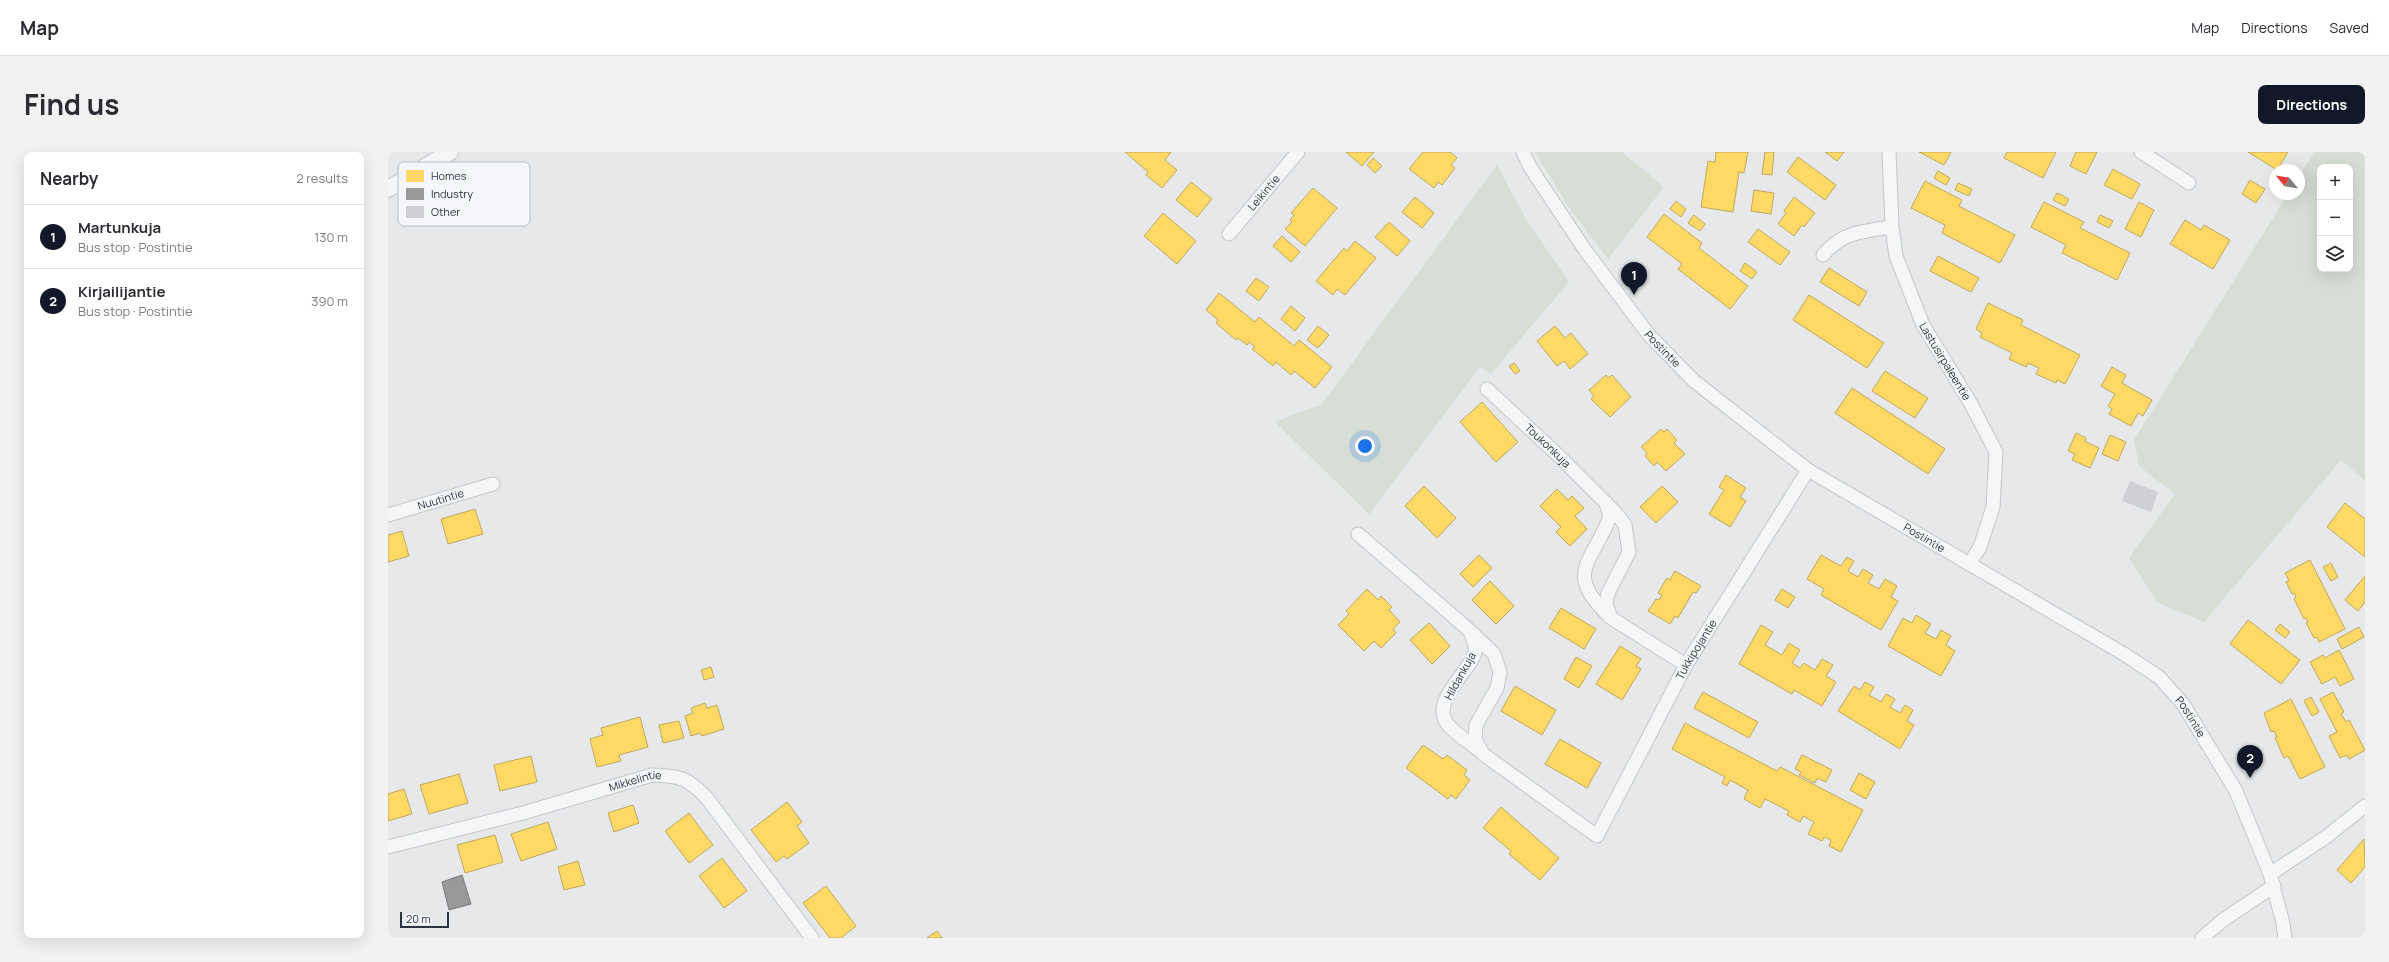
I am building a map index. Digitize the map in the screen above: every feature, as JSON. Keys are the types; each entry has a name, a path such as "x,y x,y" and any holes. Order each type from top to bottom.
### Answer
{"street":[{"path":"433,162 450,152"},
{"name":"Leikintie","path":"1229,234 1298,152"},
{"name":"Postintie","path":"1523,152 1530,167 1585,250 1649,335 1694,381 1808,470 2124,654 2159,676 2183,704 2236,791 2270,874 2285,938"},
{"name":"Lastusirpaleentie","path":"1889,152 1892,227 1896,256 1922,325 1971,404 1996,452 1993,507 1980,547 1969,564"},
{"path":"2141,152 2189,183"},
{"path":"388,189 398,183"},
{"path":"1822,255 1830,246 1854,232 1892,227"},
{"name":"Toukonkuja","path":"1487,389 1606,503 1625,525 1628,537 1629,552 1608,592 1606,604 1611,618"},
{"name":"Tukkipojantie","path":"1597,836 1686,665 1808,470"},
{"name":"Nuutintie","path":"388,515 493,484"},
{"path":"1606,503 1610,516 1590,555 1584,578 1586,590 1594,602 1611,618 1686,665"},
{"name":"Hildankuja","path":"1358,534 1469,630 1494,654 1500,672 1497,688 1476,725 1476,739 1483,754"},
{"name":"Hildankuja","path":"1469,630 1475,642 1475,654 1457,678 1445,701 1443,712 1448,725 1483,754 1597,836"},
{"name":"Mikkelintie","path":"388,847 523,813 652,775 673,775 689,781 706,797 812,938"},
{"path":"2270,874 2326,837 2365,806"},
{"path":"2202,938 2228,916 2274,886"}],"shaded area":[{"path":"1535,152 1622,152 1664,187 1608,259 1569,208"},
{"path":"2314,152 2365,152 2365,481 2341,460 2204,622 2157,602 2129,558 2175,494 2139,466 2134,440 2284,200 2305,200 2305,166"},
{"path":"1497,165 1526,219 1569,282 1491,374 1480,367 1369,514 1275,422 1322,404"}],"building: Homes":[{"path":"1125,152 1171,152 1165,160 1177,170 1162,188 1146,175 1148,172"},
{"path":"1346,152 1374,152 1362,166"},
{"path":"1423,152 1450,152 1457,158 1451,165 1455,168 1442,185 1438,182 1434,188 1409,169"},
{"path":"1716,152 1748,152 1744,173 1739,172 1733,212 1701,207 1708,161 1715,162"},
{"path":"1765,152 1774,152 1772,175 1762,174"},
{"path":"1825,152 1844,152 1837,161"},
{"path":"1919,152 1951,152 1944,165"},
{"path":"2007,152 2056,152 2043,178 2004,158"},
{"path":"2076,152 2097,152 2086,174 2070,166"},
{"path":"2248,152 2288,152 2281,164 2269,165"},
{"path":"1798,157 1836,185 1825,200 1787,172"},
{"path":"1373,158 1382,166 1375,173 1367,165"},
{"path":"2113,169 2140,184 2132,199 2104,185"},
{"path":"1938,171 1950,178 1946,185 1934,178"},
{"path":"2250,180 2265,189 2256,203 2242,194"},
{"path":"1925,181 1962,200 1959,206 2015,235 2000,263 1942,233 1945,225 1911,208"},
{"path":"1191,182 1212,199 1197,217 1176,200"},
{"path":"1958,183 1972,189 1969,196 1955,190"},
{"path":"1313,188 1337,208 1305,246 1285,229 1292,222 1290,220 1294,215 1291,213"},
{"path":"1754,190 1774,193 1771,214 1751,211"},
{"path":"2057,193 2069,199 2065,206 2053,200"},
{"path":"1415,197 1434,213 1422,228 1402,212"},
{"path":"1794,197 1815,213 1804,227 1802,225 1794,236 1778,224 1786,213 1784,211"},
{"path":"1676,201 1686,209 1681,217 1670,209"},
{"path":"2044,202 2084,222 2080,228 2130,253 2117,280 2062,253 2066,245 2031,227"},
{"path":"2139,202 2154,210 2141,237 2125,229"},
{"path":"1163,213 1196,241 1177,264 1144,236"},
{"path":"1664,214 1702,243 1699,248 1748,286 1730,309 1678,269 1682,264 1647,237"},
{"path":"1694,215 1705,224 1700,231 1688,223"},
{"path":"2100,215 2113,221 2109,228 2097,222"},
{"path":"2185,220 2201,230 2204,225 2230,240 2213,269 2170,244"},
{"path":"1389,222 1410,241 1397,256 1375,237"},
{"path":"1758,229 1790,252 1780,265 1748,242"},
{"path":"1282,236 1300,252 1291,262 1273,246"},
{"path":"1355,241 1376,258 1345,295 1337,289 1333,295 1316,281 1344,248 1347,251"},
{"path":"1938,256 1979,278 1971,292 1930,271"},
{"path":"1745,263 1757,272 1752,279 1740,271"},
{"path":"1829,268 1867,292 1859,306 1820,282"},
{"path":"1256,278 1269,287 1259,301 1246,291"},
{"path":"1219,293 1255,322 1259,317 1294,346 1299,340 1332,367 1315,388 1294,371 1291,375 1276,362 1273,366 1252,349 1255,347 1249,342 1247,345 1238,338 1236,340 1216,323 1218,320 1206,310"},
{"path":"1809,295 1884,343 1867,368 1793,320"},
{"path":"1988,303 2023,320 2021,325 2080,355 2065,384 2057,380 2056,383 2036,374 2039,368 2028,363 2026,367 2009,359 2012,353 1980,337 1982,333 1976,329"},
{"path":"1291,306 1305,318 1295,331 1281,319"},
{"path":"1318,326 1329,335 1318,348 1307,340"},
{"path":"1555,326 1565,338 1571,333 1588,354 1570,369 1564,361 1557,366 1537,341"},
{"path":"1514,363 1520,371 1515,374 1509,366"},
{"path":"2112,367 2126,375 2122,383 2152,400 2143,416 2138,413 2131,426 2109,414 2112,409 2108,406 2115,394 2101,386"},
{"path":"1885,371 1928,398 1915,418 1872,391"},
{"path":"1606,375 1608,378 1612,375 1631,397 1610,417 1591,399 1594,396 1589,390"},
{"path":"1852,388 1945,449 1928,474 1835,413"},
{"path":"1482,402 1518,442 1496,462 1460,422"},
{"path":"1661,429 1664,432 1667,429 1677,440 1674,443 1685,454 1666,471 1657,462 1654,466 1645,456 1647,453 1641,447"},
{"path":"2076,433 2086,438 2085,441 2099,448 2090,468 2072,460 2075,454 2068,451"},
{"path":"2110,435 2126,442 2118,461 2102,454"},
{"path":"1726,475 1746,488 1740,497 1746,501 1730,527 1709,514 1724,490 1719,487"},
{"path":"1424,486 1456,518 1437,538 1405,506"},
{"path":"1662,486 1678,502 1656,523 1640,507"},
{"path":"1557,489 1568,500 1572,496 1584,508 1575,516 1587,529 1570,546 1556,532 1561,527 1540,506"},
{"path":"2345,503 2365,519 2365,557 2327,527"},
{"path":"475,509 483,534 448,544 441,519"},
{"path":"402,531 409,556 388,562 388,535"},
{"path":"1479,555 1492,568 1473,587 1460,574"},
{"path":"1821,555 1841,566 1847,557 1854,561 1848,571 1858,577 1863,569 1873,575 1868,583 1879,589 1885,579 1897,586 1891,597 1898,601 1881,630 1821,595 1824,589 1807,579"},
{"path":"2310,560 2345,629 2319,642 2317,637 2314,638 2306,623 2308,622 2306,618 2304,619 2294,599 2296,597 2294,593 2292,594 2286,582 2289,581 2285,573"},
{"path":"2331,563 2338,577 2331,581 2323,567"},
{"path":"1675,571 1701,586 1696,593 1693,592 1678,618 1675,616 1670,624 1648,611 1656,599 1659,600 1662,595 1658,593 1667,578 1670,580"},
{"path":"2365,576 2365,602 2358,611 2345,600"},
{"path":"1490,581 1514,606 1496,624 1472,600"},
{"path":"1367,589 1378,600 1381,596 1392,607 1389,610 1400,622 1393,629 1396,633 1381,648 1374,641 1364,651 1338,625 1349,614 1346,611"},
{"path":"1782,589 1795,597 1788,608 1775,600"},
{"path":"1561,608 1596,629 1584,649 1549,628"},
{"path":"1916,615 1931,624 1925,633 1936,639 1941,630 1951,636 1946,645 1955,651 1941,676 1888,646 1903,618 1912,623"},
{"path":"2248,620 2300,660 2281,684 2230,644"},
{"path":"1429,623 1450,646 1432,664 1410,640"},
{"path":"2280,624 2290,632 2285,638 2275,630"},
{"path":"1761,625 1773,632 1765,645 1782,655 1789,643 1800,650 1792,663 1800,668 1804,663 1815,670 1822,659 1833,665 1826,676 1836,682 1822,706 1794,690 1792,694 1739,664"},
{"path":"2359,627 2364,637 2342,649 2337,639"},
{"path":"1620,646 1641,659 1636,666 1641,669 1622,700 1596,684"},
{"path":"2339,650 2354,679 2340,686 2335,677 2322,684 2310,662 2323,655 2325,658"},
{"path":"1576,657 1592,666 1579,688 1564,679"},
{"path":"711,667 714,677 704,680 701,670"},
{"path":"1865,682 1874,687 1869,695 1881,702 1886,694 1895,699 1890,707 1900,713 1905,705 1913,710 1907,721 1914,725 1900,749 1838,711 1854,686 1860,690"},
{"path":"1515,686 1556,710 1542,735 1501,711"},
{"path":"1703,692 1758,722 1749,738 1694,708"},
{"path":"2333,692 2344,712 2341,714 2346,722 2349,720 2365,750 2349,759 2347,755 2340,758 2329,736 2337,732 2320,699"},
{"path":"2311,697 2319,712 2312,716 2304,701"},
{"path":"2291,699 2325,767 2300,779 2288,756 2284,758 2275,738 2277,737 2274,731 2271,732 2264,713"},
{"path":"705,703 707,708 717,705 724,729 702,736 700,733 691,736 685,716 693,713 691,708"},
{"path":"640,717 648,747 619,755 621,761 597,767 590,739 603,735 601,728"},
{"path":"679,721 684,738 663,743 659,725"},
{"path":"1685,723 1777,771 1780,767 1863,810 1841,852 1829,846 1831,840 1824,837 1822,841 1808,834 1814,822 1803,816 1800,822 1787,815 1789,811 1765,799 1760,808 1744,799 1748,790 1730,780 1727,786 1722,783 1725,777 1672,749"},
{"path":"1560,739 1601,763 1587,788 1545,764"},
{"path":"1423,745 1443,759 1447,755 1467,770 1464,775 1470,780 1456,799 1451,795 1448,799 1406,768"},
{"path":"1802,755 1832,770 1826,782 1817,778 1815,783 1799,775 1801,772 1795,769"},
{"path":"531,756 537,782 500,791 494,765"},
{"path":"1859,773 1875,782 1866,799 1850,790"},
{"path":"459,774 468,803 429,814 420,785"},
{"path":"404,789 412,814 388,821 388,794"},
{"path":"787,802 802,822 797,826 809,843 787,859 784,856 776,862 751,830"},
{"path":"633,805 639,823 614,832 608,813"},
{"path":"1501,807 1559,858 1540,880 1509,854 1511,851 1483,828"},
{"path":"689,813 713,845 689,863 665,831"},
{"path":"548,822 557,849 521,861 511,834"},
{"path":"495,835 503,862 465,873 457,845"},
{"path":"2364,839 2365,867 2351,883 2337,870"},
{"path":"722,858 747,891 724,908 699,876"},
{"path":"578,861 585,885 564,890 558,867"},
{"path":"826,886 856,926 841,938 830,938 803,903"},
{"path":"937,931 942,938 927,938"}],"building: Industry":[{"path":"462,875 471,904 449,910 442,882"}],"building: Other":[{"path":"2130,481 2158,492 2151,512 2122,501"}],"place":[{"name":"Martunkuja","path":"1634,295"},
{"name":"Kirjailijantie","path":"2250,778"}]}
